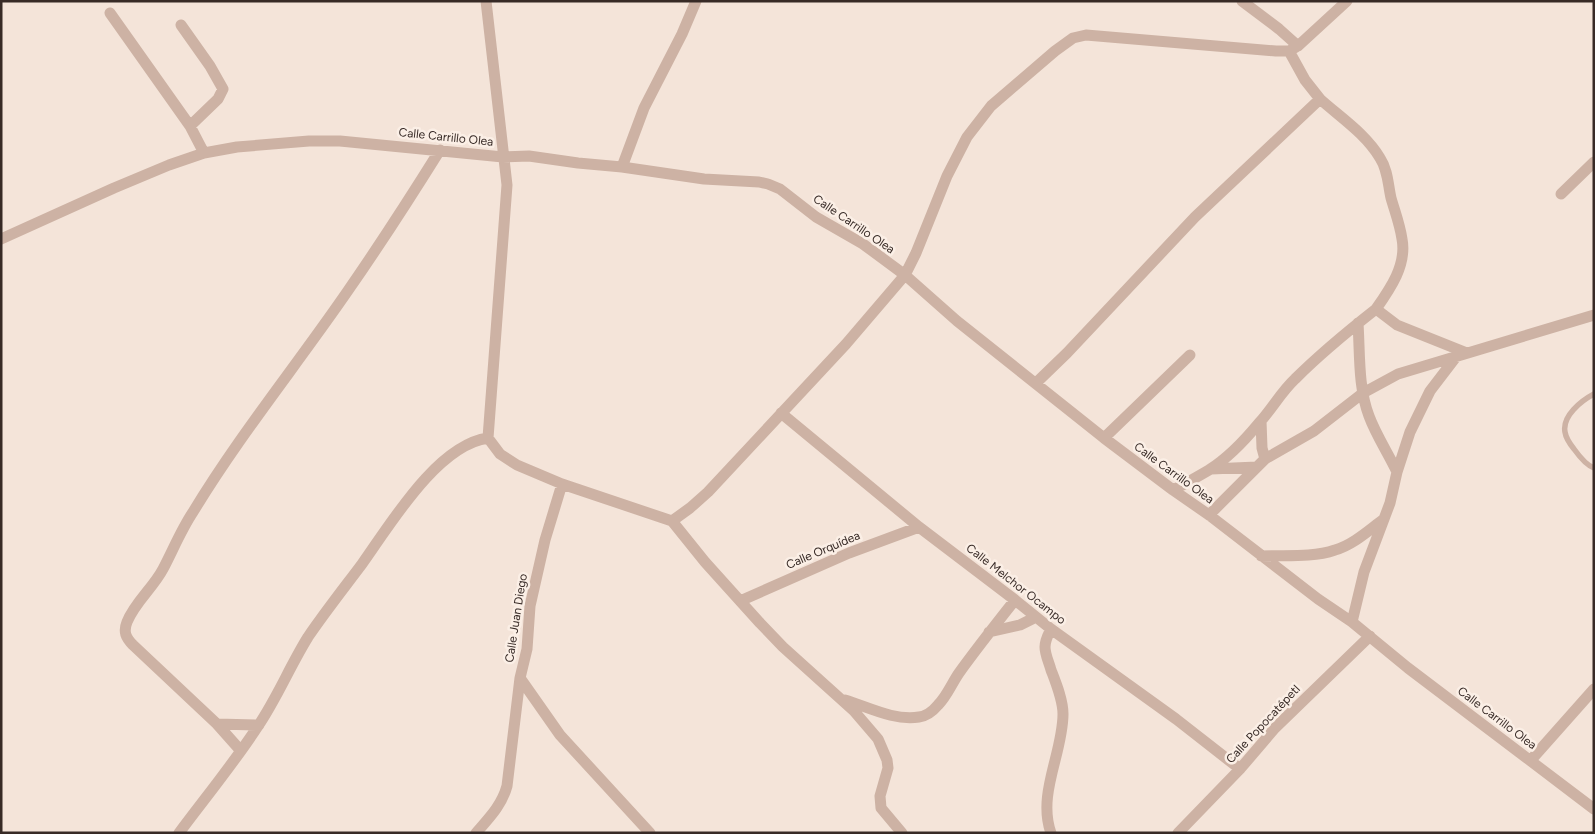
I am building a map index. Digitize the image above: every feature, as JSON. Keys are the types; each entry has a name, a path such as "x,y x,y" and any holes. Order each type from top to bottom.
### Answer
{"street":[{"path":"486,1 506,176 506,206 488,438 508,461 562,484 672,521 740,601 783,647 840,699 878,739 884,751 888,768 880,796 881,808 902,833"},
{"path":"622,167 644,108 682,34 696,1"},
{"path":"1173,490 1211,469 1243,442 1294,379 1376,309 1389,291 1396,276 1403,250 1403,240 1389,189 1387,173 1381,159 1369,143 1320,99 1305,80 1293,48 1279,29 1242,1"},
{"path":"672,521 708,492 846,344 905,275 916,253 947,176 967,136 991,106 1055,50 1073,38 1086,36 1269,50 1293,48 1347,1"},
{"path":"110,13 190,126 204,153"},
{"path":"181,25 210,66 223,89 218,99 190,126"},
{"path":"1036,383 1068,353 1195,217 1320,99"},
{"name":"Calle Carrillo Olea","path":"1,238 114,188 169,165 204,153 237,147 309,141 340,141 503,157 519,155 713,180 768,184 780,190 816,217 863,244 905,275 957,321 1104,438 1352,622 1429,684 1594,809"},
{"path":"242,751 217,724 133,645 124,632 126,623 131,612 162,570 192,513 217,474 346,293 440,150"},
{"path":"1561,194 1594,162"},
{"path":"1376,309 1397,326 1461,355"},
{"path":"1209,515 1261,463 1314,430 1363,393 1398,374 1548,330 1594,314"},
{"path":"1358,323 1360,366 1368,416 1397,472"},
{"path":"1104,438 1190,355"},
{"path":"1352,622 1364,572 1390,503 1397,472 1410,432 1421,408 1439,378 1461,355"},
{"name":"Calle Melchor Ocampo","path":"781,413 919,527 1051,629 1240,769"},
{"path":"1261,421 1261,463"},
{"path":"179,833 242,751 259,725 308,638 408,499 454,453 477,439 488,438"},
{"path":"1211,469 1261,463"},
{"name":"Calle Juan Diego","path":"562,484 545,540 530,606 526,649 520,678 560,735 650,833"},
{"path":"1261,556 1315,554 1335,550 1361,536 1384,519"},
{"name":"Calle Orquídea","path":"740,601 849,553 919,527"},
{"path":"840,699 882,713 902,717 926,715 944,699 954,680 1015,600"},
{"path":"989,632 1020,625 1036,617"},
{"path":"1051,629 1046,639 1046,657 1060,697 1063,712 1063,722 1051,773 1049,792 1048,820 1051,833"},
{"name":"Calle Popocatépetl","path":"1178,833 1240,769 1275,728 1370,636"},
{"path":"476,833 496,809 504,796 507,786 520,678"},
{"path":"1531,760 1594,689"},
{"path":"217,724 259,725"}],"lane":[{"path":"1594,394 1586,398 1574,409 1567,419 1564,430 1567,439 1576,453 1594,468"}]}
